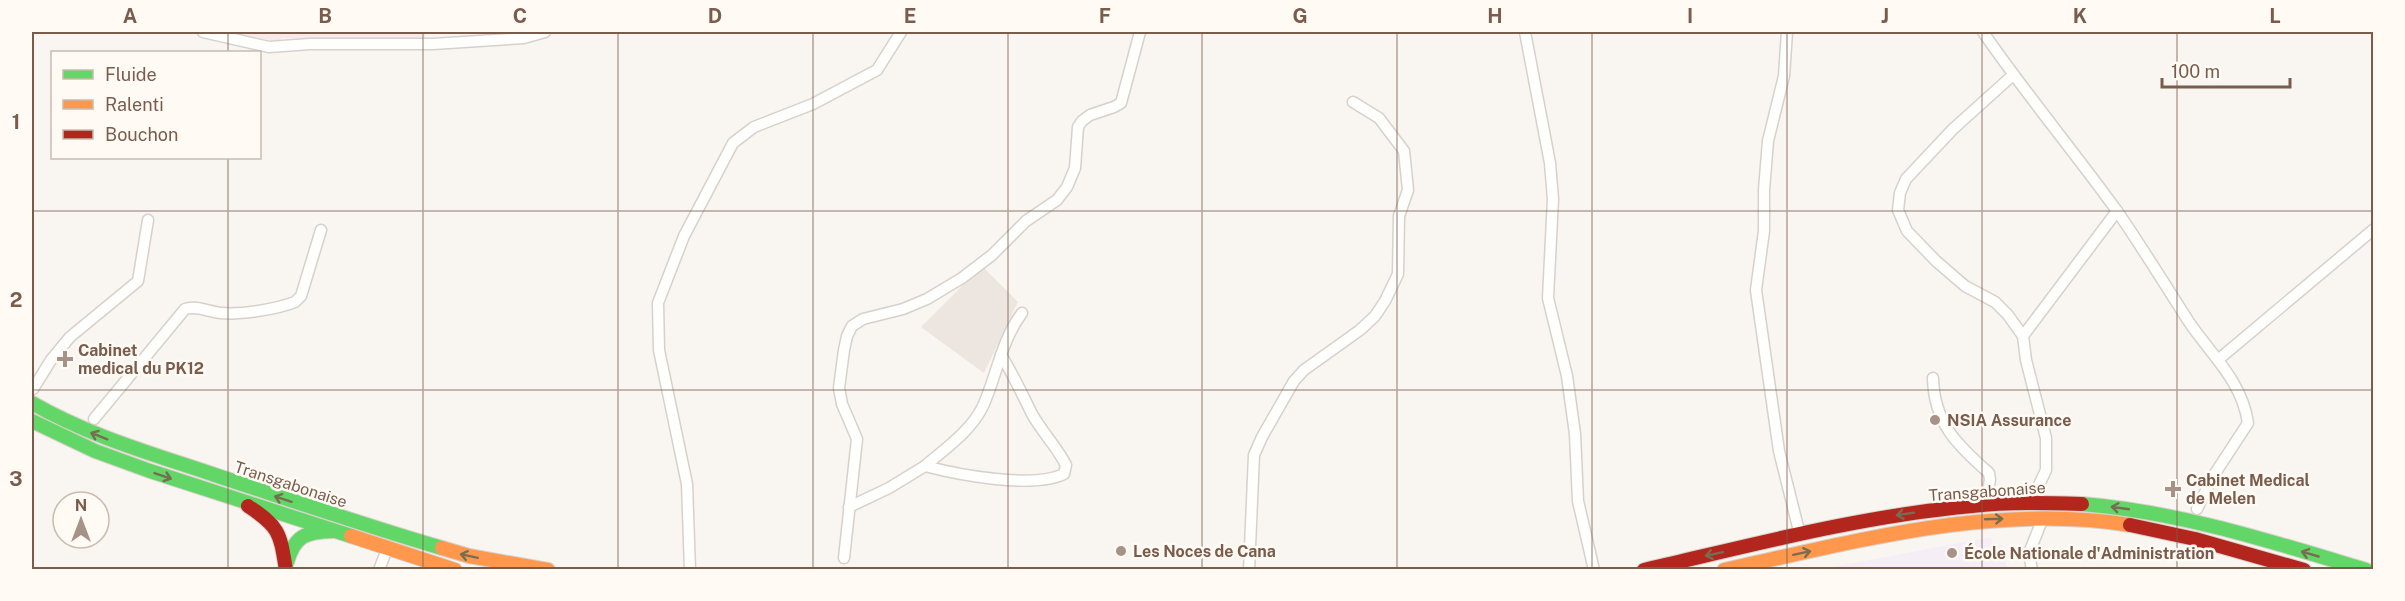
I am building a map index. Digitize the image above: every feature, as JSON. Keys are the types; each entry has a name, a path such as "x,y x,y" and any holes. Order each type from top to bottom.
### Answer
{"main road":[{"name":"Transgabonaise","path":"32,396 58,418 107,440 450,552 548,570"},
{"name":"Transgabonaise","path":"32,421 113,458 240,502 455,570"},
{"path":"240,502 269,520 275,528 282,542 286,567"},
{"name":"Transgabonaise","path":"1644,570 1881,518 1952,507 2008,502 2085,504 2137,511 2207,526 2366,570"},
{"name":"Transgabonaise","path":"1724,570 1934,525 1980,520 2043,518 2084,519 2162,531 2304,570"},
{"path":"286,567 289,551 297,538 309,533 334,531"}],"street":[{"path":"203,32 269,47 310,44 433,44 524,38 545,32"},
{"path":"433,44 434,32"},
{"path":"690,570 687,484 659,350 658,303 684,236 714,175 733,143 754,127 813,104 877,70 901,32"},
{"path":"844,558 857,439 842,404 839,388 843,350 852,326 863,319 903,309 927,299 962,278 992,255 1026,221 1057,200 1067,186 1075,168 1078,127 1090,115 1114,108 1121,103 1140,32"},
{"path":"1525,32 1550,163 1553,198 1548,298 1567,376 1575,434 1578,501 1594,570"},
{"path":"1787,32 1784,76 1768,141 1764,190 1764,231 1756,290 1779,451 1800,535"},
{"path":"1983,32 2117,211 2191,325 2219,359 2245,403 2248,423 2212,478 2197,509"},
{"path":"2013,75 1953,129 1906,179 1900,193 1898,210 1906,231 1965,286 1995,302 2023,336 2026,360 2046,438 2046,470 2038,488"},
{"path":"1249,570 1254,455 1262,437 1294,381 1304,370 1360,330 1375,316 1398,274 1399,216 1408,190 1404,151 1379,118 1353,102"},
{"path":"2023,336 2117,211"},
{"path":"32,396 51,360 70,337 138,281 148,220"},
{"path":"94,419 185,309 240,313 295,302 301,296 321,230"},
{"path":"2219,359 2373,230"},
{"path":"849,507 889,488 925,466 969,427 982,407 1014,323 1022,313"},
{"path":"925,466 1002,480 1053,479 1064,474 1066,465 1062,456 1033,415 1014,375 1001,355"},
{"path":"1932,378 1933,399 1954,442 1989,473 1988,490"},
{"path":"2032,570 2029,552 2043,518"},
{"path":"379,570 387,549"}],"shaded area":[{"path":"228,32 425,32 425,39 281,38 280,42"},
{"path":"982,266 1018,302 984,373 921,327"},
{"name":"École Nationale d'Administration","path":"1991,537 1993,546 2002,545 2008,569 1822,569"}],"traffic: fast":[{"path":"32,403 122,444 442,548"},
{"path":"32,421 95,451 150,471 351,536"},
{"path":"2082,504 2119,508 2190,521 2366,570"},
{"path":"287,562 294,546 303,537 316,532 333,531"}],"traffic: slow":[{"path":"1724,570 1875,537 1977,522 2079,519 2130,525"},
{"path":"351,536 455,570"},
{"path":"442,548 469,556 548,570"}],"traffic: jam":[{"path":"1644,570 1807,532 1889,517 1986,505 2082,504"},
{"path":"248,506 267,520 277,532 286,570"},
{"path":"2130,525 2195,539 2304,570"}],"place":[{"name":"Cabinet medical du PK12","path":"65,359"},
{"name":"NSIA Assurance","path":"1935,420"},
{"name":"Cabinet Medical de Melen","path":"2173,489"},
{"name":"Les Noces de Cana","path":"1121,551"},
{"name":"École Nationale d'Administration","path":"1952,553"}]}
